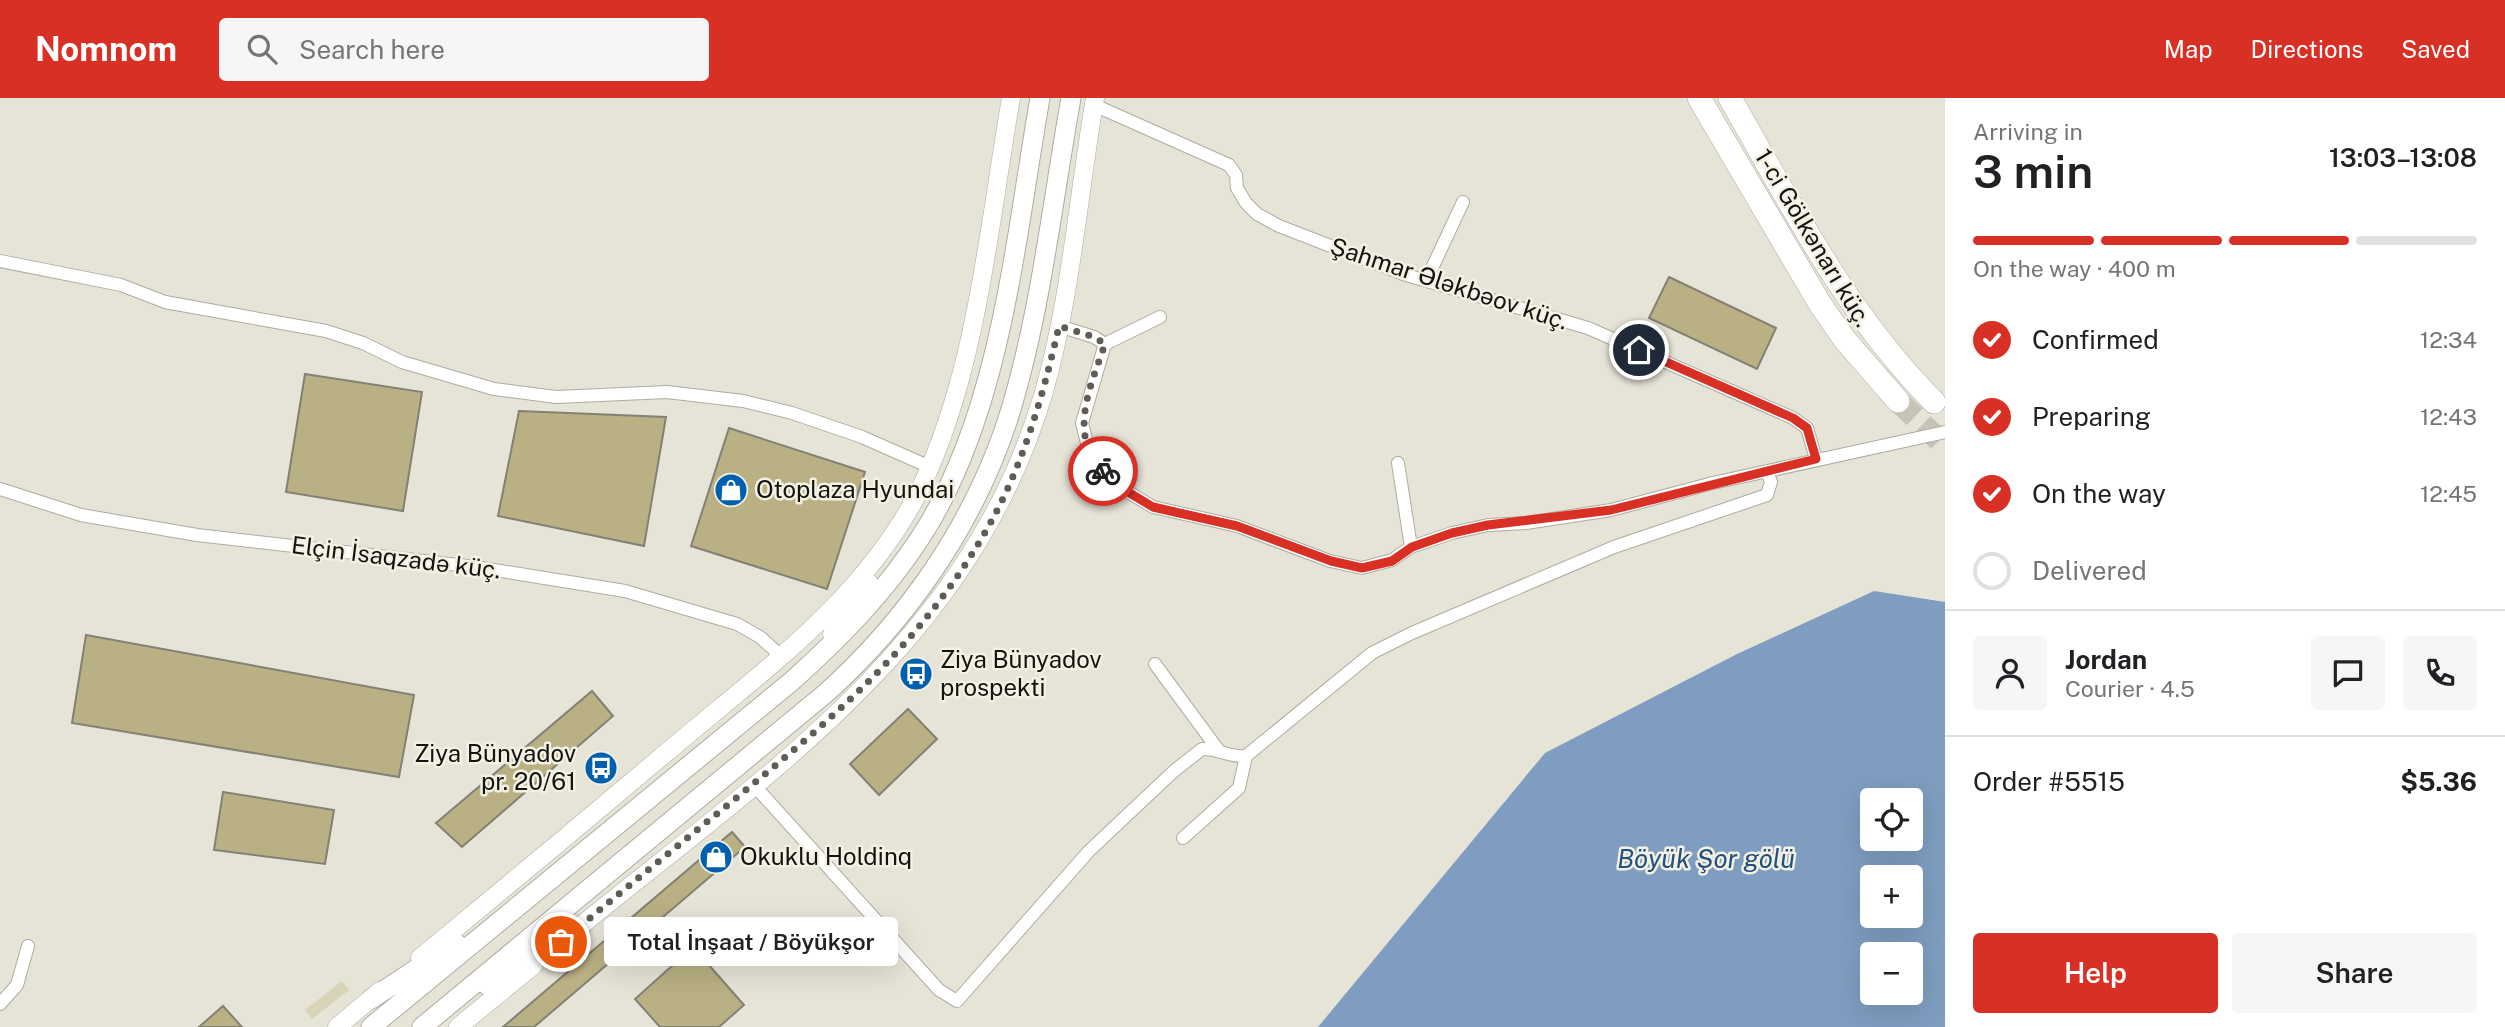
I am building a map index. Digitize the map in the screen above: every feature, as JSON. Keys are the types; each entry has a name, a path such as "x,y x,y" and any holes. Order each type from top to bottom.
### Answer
{"highway":[{"path":"1699,98 1820,304 1845,340 1898,401"},
{"name":"1-ci Gölkənarı küç.","path":"1730,98 1838,285 1895,363 1934,402"}],"main road":[{"path":"792,681 837,627 881,565 930,467 946,426 967,351 1011,98"},
{"path":"371,1027 792,681 832,645 878,595 923,533 954,474 977,414 996,345 1040,98"},
{"path":"839,713 897,635 981,485 1015,394 1071,98"},
{"path":"458,1027 839,713 946,593 988,528 1030,434 1043,393 1059,326 1094,102"},
{"path":"337,1027 781,656 857,582 894,532 920,488"},
{"path":"424,1027 826,694 892,624 930,576"},
{"path":"371,999 544,885"},
{"path":"424,1027 582,925"}],"street":[{"name":"Şahmar Ələkbəov küç.","path":"1094,102 1229,166 1236,175 1237,188 1246,203 1257,214 1279,226 1366,262 1588,328 1793,418 1807,428 1816,459"},
{"path":"1426,281 1463,202"},
{"path":"0,261 121,285 165,302 326,331 363,343 402,362 494,389 556,397 667,391 743,401 792,413 862,437 930,467"},
{"path":"1160,317 1105,344 1082,423 1091,459 1118,486 1153,507 1237,526 1331,561 1362,568 1392,561 1412,547 1488,525 1611,510 1816,459 1945,432"},
{"path":"1059,326 1094,337 1105,344"},
{"path":"1398,463 1412,547"},
{"path":"753,784 939,989 957,1001 1089,850 1202,750 1219,751 1233,757 1246,756 1373,653 1412,633 1614,547 1767,495 1770,482 1767,471"},
{"name":"Elçin İsaqzadə küç.","path":"0,489 80,515 197,535 476,566 625,591 737,624 760,637 781,656"},
{"path":"1154,664 1219,751"},
{"path":"1183,838 1238,788 1246,756"},
{"path":"0,1004 17,985 28,946"}],"shaded area":[{"path":"342,981 349,990 312,1019 305,1010"}],"water":[{"name":"Böyük Şor gölü","path":"1874,591 1945,602 1945,1027 1318,1027 1545,753 1737,654"}],"building":[{"path":"1669,277 1776,328 1757,369 1649,318"},
{"path":"305,374 422,392 403,511 286,492"},
{"path":"519,411 666,417 644,546 498,516"},
{"path":"729,428 865,472 827,589 691,546"},
{"path":"86,635 414,695 399,777 72,723"},
{"path":"592,691 613,716 462,847 436,823"},
{"path":"908,709 937,739 879,795 850,764"},
{"path":"223,792 334,810 325,864 214,850"},
{"path":"732,832 745,847 534,1027 503,1027"},
{"path":"693,947 744,1005 719,1027 660,1027 635,999"},
{"path":"223,1006 242,1027 199,1027"}],"tunnel":[{"path":"1898,401 1945,446"}],"way so far":[{"path":"561,942 839,713 892,658 946,593 988,528 1012,479 1043,393 1059,326 1094,337 1105,344 1082,423 1091,459 1103,471"}],"place":[{"name":"Otoplaza Hyundai","path":"731,490"},
{"name":"Ziya Bünyadov prospekti","path":"916,674"},
{"name":"Ziya Bünyadov pr. 20/61","path":"601,768"},
{"name":"Okuklu Holdinq","path":"716,857"},
{"name":"Total İnşaat / Böyükşor","path":"561,942"}],"route":[{"path":"1103,471 1118,486 1153,507 1183,516 1237,526 1331,561 1362,568 1392,561 1412,547 1452,533 1488,525 1526,523 1611,510 1816,459 1807,428 1793,418 1639,350"}]}
